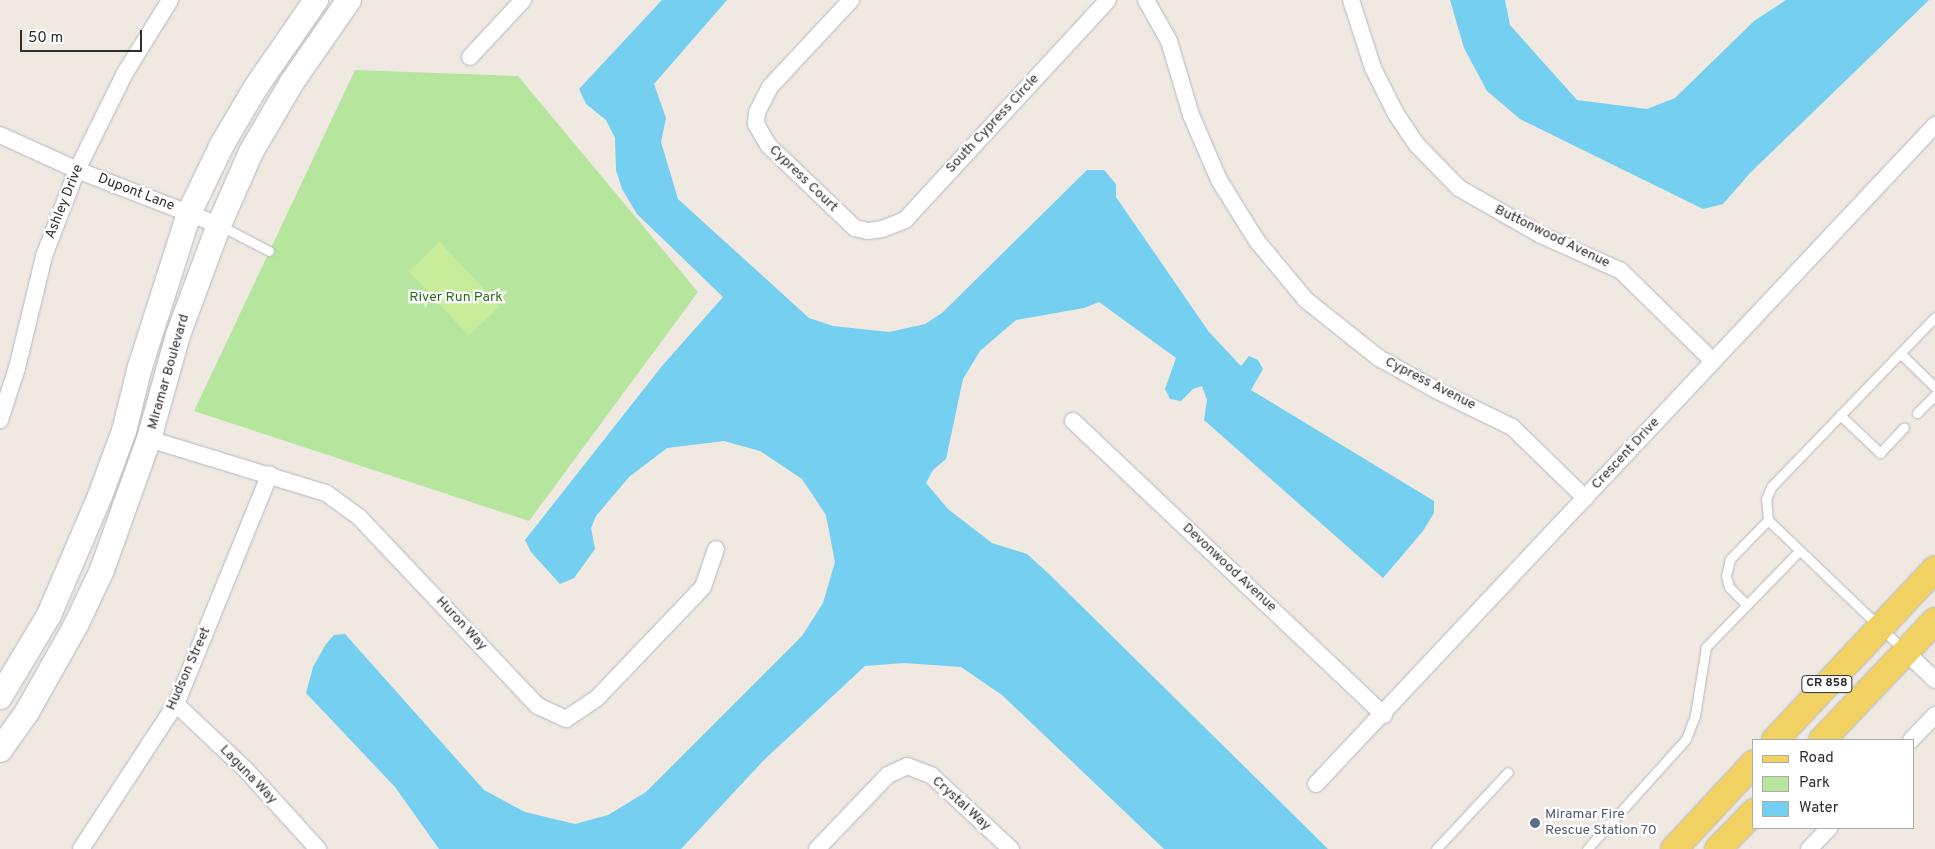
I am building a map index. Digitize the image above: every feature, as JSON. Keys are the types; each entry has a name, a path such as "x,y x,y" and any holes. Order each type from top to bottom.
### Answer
{"main road":[{"name":"CR 858","path":"1776,739 1935,569"},
{"name":"CR 858","path":"1823,739 1935,621"},
{"path":"1674,849 1752,765"},
{"path":"1718,849 1752,814"}],"street":[{"name":"Ashley Drive","path":"0,420 18,368 44,256 77,170 125,73 170,0"},
{"name":"Miramar Boulevard","path":"0,697 49,616 100,496 124,431 140,367 189,213 223,143 256,87 316,0"},
{"name":"Miramar Boulevard","path":"0,750 27,712 76,625 102,570 149,439 178,335 219,225 251,152 292,82 349,0"},
{"path":"470,57 523,0"},
{"name":"Cypress Court","path":"851,0 770,87 757,112 756,124 768,145 855,228 868,231"},
{"name":"South Cypress Circle","path":"868,231 882,230 904,220 1108,0"},
{"name":"Cypress Avenue","path":"1146,0 1170,40 1191,115 1219,180 1257,241 1306,300 1379,358 1436,390 1512,427 1585,498"},
{"name":"Buttonwood Avenue","path":"1351,0 1373,68 1396,114 1417,145 1460,188 1541,235 1621,271 1713,360"},
{"name":"Crescent Drive","path":"1316,784 1384,715 1713,360 1935,125"},
{"name":"Dupont Lane","path":"0,135 77,170 219,225"},
{"name":"Devonwood Avenue","path":"1073,421 1384,715"},
{"name":"Huron Way","path":"149,439 270,474 326,493 359,517 538,706 566,719 597,698 703,587 716,549"},
{"name":"Hudson Street","path":"82,849 176,704 270,474"},
{"path":"1906,652 1935,680"},
{"name":"Laguna Way","path":"176,704 246,770 318,849"},
{"path":"1913,739 1935,715"},
{"name":"Crystal Way","path":"817,849 888,774 907,766 931,775 1011,849"},
{"path":"1809,849 1828,829"}],"lane":[{"path":"219,225 269,251"},
{"path":"1906,652 1768,520 1766,499 1771,487 1935,317"},
{"path":"1900,354 1935,387"},
{"path":"1917,413 1935,395"},
{"path":"1840,415 1880,453 1904,427"},
{"path":"1747,605 1729,587 1726,576 1730,559 1768,520"},
{"path":"1587,849 1686,739 1698,700 1706,648 1799,550"},
{"path":"1436,849 1508,772"}],"green space":[{"name":"River Run Park","path":"355,70 518,76 698,292 529,521 194,411"},
{"path":"440,242 500,306 469,336 409,271"}],"water":[{"path":"662,0 727,0 654,84 666,118 661,142 678,199 809,318 833,326 889,332 925,324 942,313 1087,170 1104,170 1116,184 1116,197 1209,332 1241,366 1249,356 1258,360 1263,369 1251,390 1434,501 1434,513 1423,531 1383,578 1204,420 1207,400 1202,386 1193,389 1181,401 1170,399 1165,389 1176,358 1099,302 1084,308 1016,320 980,351 963,379 946,459 933,470 926,483 948,509 992,543 1027,554 1049,574 1328,849 1164,849 1002,695 961,667 904,663 865,666 764,760 681,849 439,849 395,787 306,693 313,667 326,644 334,635 345,634 484,790 525,812 575,824 608,815 646,792 802,636 823,603 835,562 826,515 802,479 760,451 724,441 667,448 629,477 596,516 591,528 595,549 574,578 560,584 531,552 525,540 662,366 723,297 637,214 622,189 616,170 615,138 606,120 586,104 579,89"},
{"path":"1450,0 1505,0 1510,25 1577,100 1647,109 1675,98 1754,21 1786,0 1929,0 1751,172 1723,204 1703,209 1520,119 1487,91 1464,48"}],"place":[{"name":"Miramar Fire Rescue Station 70","path":"1535,823"}]}
